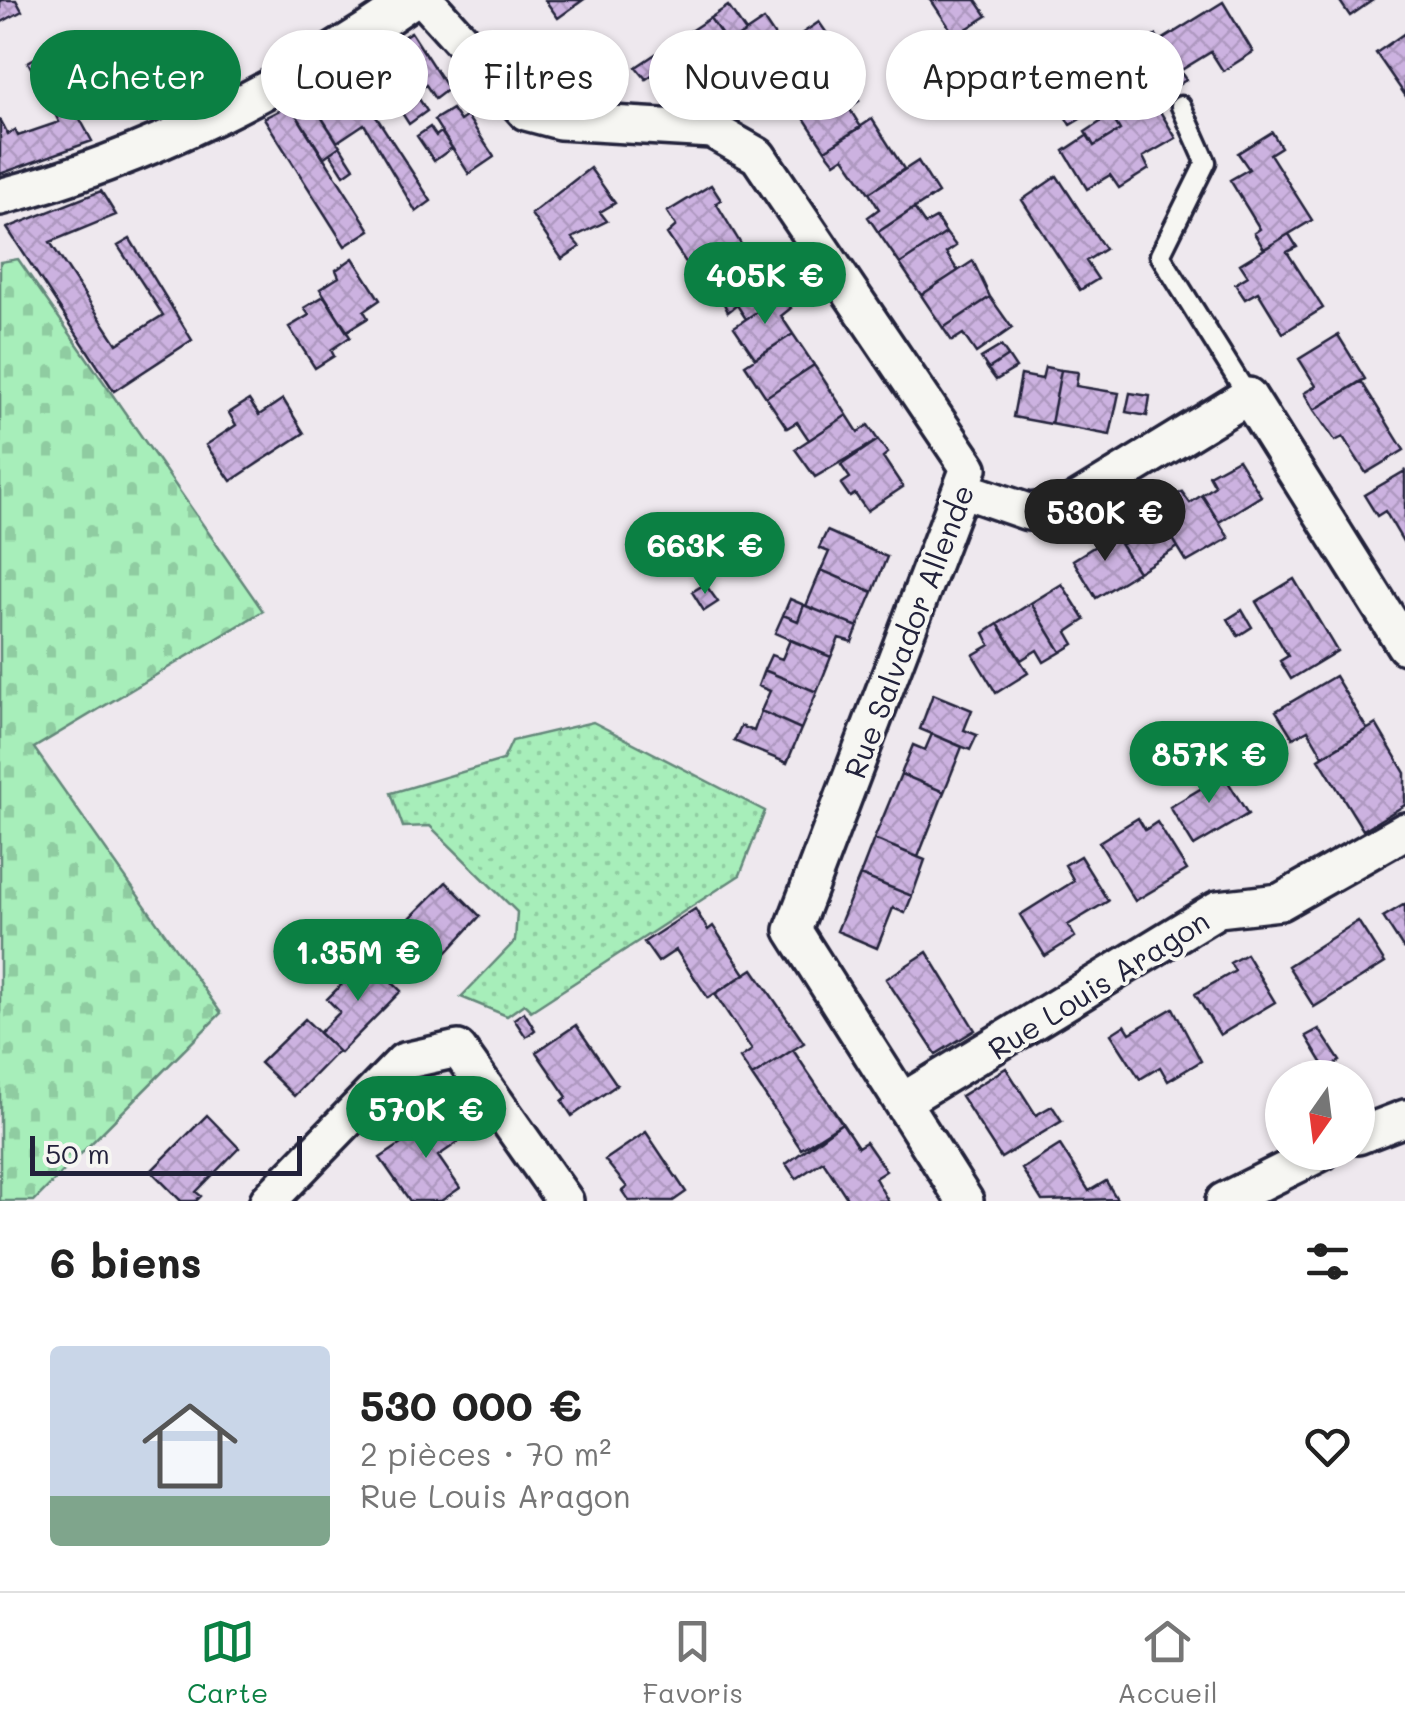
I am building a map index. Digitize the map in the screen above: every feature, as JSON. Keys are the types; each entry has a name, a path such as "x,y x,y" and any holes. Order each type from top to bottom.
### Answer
{"street":[{"path":"0,197 152,145 346,47 412,0"},
{"name":"Rue Salvador Allende","path":"426,0 526,112 560,121 712,130 758,156 970,468 793,930 965,1201"},
{"path":"964,490 1028,512 1067,507 1248,396 1405,646"},
{"name":"Rue Louis Aragon","path":"903,1101 1218,909 1280,902 1405,831"},
{"path":"268,1201 404,1061 458,1049 565,1201"},
{"path":"1375,1129 1405,1118"},
{"path":"1224,1201 1286,1170"}],"lane":[{"path":"1184,111 1206,162 1160,255 1248,396"}],"green space":[{"path":"18,259 263,611 34,748 221,1013 34,1201 0,1201 0,262"},
{"path":"593,722 765,811 740,875 531,1011 524,1004 507,1016 461,997 515,941 517,912 430,826 403,827 391,793 503,760 512,741"}],"building":[{"path":"0,0 16,0 22,11 0,23"},
{"path":"545,0 583,0 558,18"},
{"path":"931,0 976,0 987,16 965,30 951,30"},
{"path":"1339,0 1373,0 1350,16"},
{"path":"1223,2 1253,52 1223,71 1211,52 1184,69 1184,30 1178,30"},
{"path":"728,6 745,30 718,30 710,18"},
{"path":"710,18 718,30 692,30"},
{"path":"764,20 771,30 749,30"},
{"path":"819,22 825,30 807,30"},
{"path":"1405,33 1405,95 1376,53"},
{"path":"428,58 448,89 435,99 428,88"},
{"path":"649,58 649,77 646,79 636,67"},
{"path":"448,111 448,120 470,120 494,157 469,174 434,120"},
{"path":"0,119 8,134 15,130 18,136 59,122 81,120 92,141 0,174"},
{"path":"872,119 904,169 869,193 844,157 835,163 825,150"},
{"path":"265,120 300,120 370,230 345,246"},
{"path":"299,120 323,120 340,146 323,158"},
{"path":"323,120 378,120 431,201 416,212 364,124 337,142"},
{"path":"805,120 857,120 861,127 825,150"},
{"path":"1103,120 1114,120 1120,130 1094,146 1085,132"},
{"path":"1114,120 1165,120 1176,138 1143,157 1149,169 1119,188 1110,175 1087,189 1064,151 1088,135 1094,146 1120,130"},
{"path":"430,127 436,136 441,132 452,148 434,161 417,136"},
{"path":"1272,132 1281,147 1270,154 1312,220 1264,249 1254,233 1260,229 1230,180 1249,169 1238,153"},
{"path":"340,146 354,168 344,175 330,153"},
{"path":"918,161 938,193 878,232 868,217 879,209 869,193"},
{"path":"590,168 615,203 600,212 607,221 572,238 580,247 562,259 531,214"},
{"path":"1057,176 1105,249 1086,261 1098,279 1080,290 1022,200"},
{"path":"711,185 721,200 716,203 747,254 711,277 697,258 687,264 667,234 676,226 667,212"},
{"path":"101,191 116,215 50,242 117,344 163,315 118,246 130,239 192,340 114,391 7,228"},
{"path":"914,208 925,224 936,218 946,233 900,264 878,232"},
{"path":"946,233 956,246 946,253 958,271 921,295 900,264"},
{"path":"1289,234 1297,247 1287,252 1323,308 1283,333 1258,292 1245,299 1235,284 1248,276 1240,264"},
{"path":"747,254 766,282 771,278 782,295 746,319 737,305 728,312 711,277"},
{"path":"353,258 380,300 364,311 368,318 347,331 320,289 339,277 336,270"},
{"path":"973,261 990,297 943,328 921,295"},
{"path":"782,295 791,308 781,316 793,334 755,358 734,327"},
{"path":"324,296 350,337 331,350 334,356 315,368 289,327 309,315 304,308"},
{"path":"990,297 1012,328 976,353 963,334 952,341 943,328"},
{"path":"793,334 814,365 766,397 745,365"},
{"path":"1338,335 1365,379 1314,410 1304,393 1316,386 1299,359"},
{"path":"1001,346 1008,356 988,369 981,358"},
{"path":"1008,356 1016,368 996,380 988,369"},
{"path":"814,365 847,415 809,440 797,422 787,428 766,397"},
{"path":"1045,367 1061,370 1051,424 1013,417 1021,375 1042,379"},
{"path":"1061,370 1078,372 1076,386 1119,393 1110,435 1051,424"},
{"path":"1361,381 1404,450 1366,473 1343,437 1335,441 1314,410"},
{"path":"1130,393 1150,396 1147,416 1126,412"},
{"path":"283,399 304,433 231,481 206,445 236,425 229,413 249,400 259,415"},
{"path":"847,415 858,432 868,425 878,440 815,477 795,449"},
{"path":"878,440 888,453 883,457 903,487 867,511 855,494 850,497 841,484 850,478 841,465"},
{"path":"1238,459 1261,496 1219,522 1202,495 1215,486 1209,475"},
{"path":"1405,471 1405,545 1385,511 1377,516 1364,495"},
{"path":"1182,492 1190,503 1202,495 1229,538 1187,562 1154,508"},
{"path":"1154,508 1178,547 1138,572 1121,545 1134,536 1127,525"},
{"path":"1108,525 1138,572 1096,598 1073,560 1100,543 1093,534"},
{"path":"827,531 887,557 873,592 821,570 829,552 819,548"},
{"path":"821,570 873,592 858,627 806,606"},
{"path":"1294,579 1337,651 1291,679 1280,661 1288,656 1256,602"},
{"path":"705,584 718,602 704,611 692,592"},
{"path":"1062,584 1085,620 1067,632 1074,644 1061,652 1031,603"},
{"path":"790,599 804,605 798,621 783,615"},
{"path":"1031,603 1061,652 1044,662 1037,650 1021,660 998,624"},
{"path":"804,605 858,627 852,642 839,638 831,657 775,633 783,615 798,621"},
{"path":"1242,610 1252,627 1238,636 1228,619"},
{"path":"998,624 1028,673 996,693 973,655 990,645 984,633"},
{"path":"790,640 831,657 817,692 764,670 771,655 782,659"},
{"path":"764,670 817,692 801,729 761,711 770,691 758,686"},
{"path":"1335,676 1367,729 1323,756 1308,730 1293,738 1276,711"},
{"path":"933,694 972,710 964,730 977,735 970,750 920,729"},
{"path":"761,711 801,729 787,763 734,741 741,726 754,731"},
{"path":"1376,724 1405,773 1405,805 1363,830 1319,759"},
{"path":"932,734 962,747 944,792 901,774 913,745 925,750"},
{"path":"1215,761 1248,814 1194,846 1170,807 1205,786 1196,771"},
{"path":"901,774 944,792 918,857 874,839"},
{"path":"1138,818 1145,830 1157,822 1187,870 1135,901 1099,842"},
{"path":"874,839 925,860 912,896 860,875"},
{"path":"1080,856 1108,901 1068,925 1075,937 1045,956 1020,915 1074,881 1065,865"},
{"path":"860,875 912,896 905,913 893,908 877,948 837,931"},
{"path":"446,882 480,916 435,965 399,929"},
{"path":"1405,904 1405,946 1403,948 1383,917"},
{"path":"695,909 708,930 713,926 745,974 708,998 676,950 658,962 644,942"},
{"path":"1358,921 1385,963 1314,1007 1288,966"},
{"path":"927,952 975,1030 936,1054 886,979"},
{"path":"1246,954 1275,1002 1220,1035 1195,994 1235,971 1230,963"},
{"path":"368,958 401,991 340,1053 319,1033 340,1012 327,999"},
{"path":"753,969 804,1043 752,1076 740,1058 752,1050 715,994"},
{"path":"1173,1008 1201,1061 1168,1081 1160,1067 1140,1079 1111,1034 1125,1025 1130,1033"},
{"path":"524,1012 535,1030 526,1037 514,1019"},
{"path":"305,1019 338,1051 294,1096 260,1063"},
{"path":"576,1025 617,1085 572,1116 562,1101 567,1097 536,1052"},
{"path":"1319,1029 1339,1060 1321,1060 1306,1036"},
{"path":"793,1050 842,1123 801,1149 752,1076"},
{"path":"1006,1068 1036,1115 1052,1106 1062,1121 1001,1158 961,1096"},
{"path":"450,1111 467,1136 438,1156 460,1188 441,1201 410,1201 380,1158"},
{"path":"207,1115 239,1148 196,1192 201,1196 196,1201 181,1201 151,1171"},
{"path":"842,1123 858,1147 866,1142 886,1171 875,1178 888,1201 849,1201 823,1161 796,1179 786,1164"},
{"path":"646,1132 686,1192 673,1201 629,1201 622,1191 627,1187 605,1160"},
{"path":"1060,1145 1089,1191 1106,1181 1117,1199 1042,1201 1022,1169"}]}
